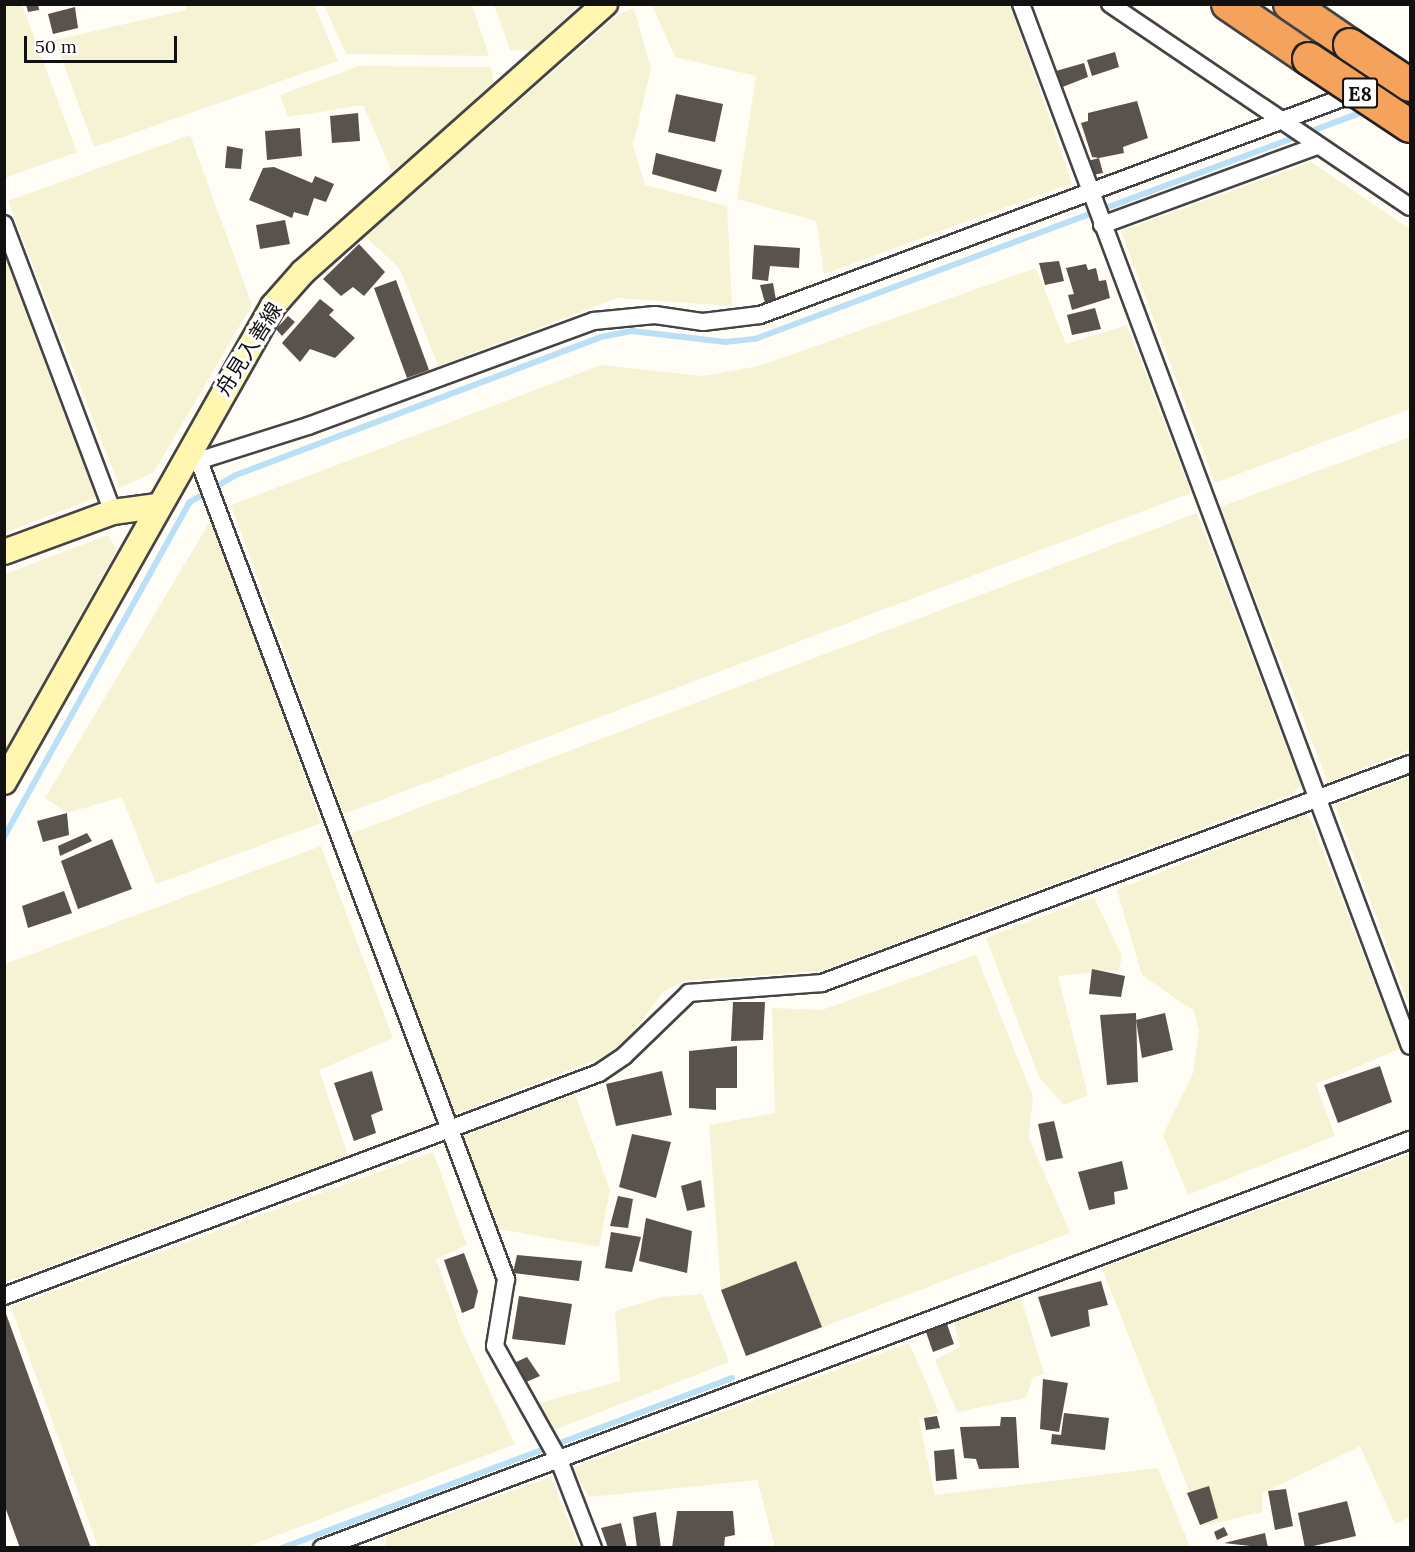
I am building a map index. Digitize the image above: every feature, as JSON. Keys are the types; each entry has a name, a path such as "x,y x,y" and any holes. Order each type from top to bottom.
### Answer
{"highway":[{"name":"E8","path":"1228,4 1410,126"},
{"name":"E8","path":"1290,4 1410,84"}],"main road":[{"name":"舟見入善線","path":"4,782 156,506 190,463 253,336 303,272 605,4"},
{"path":"4,552 113,512 156,506"}],"street":[{"path":"1020,4 1410,1046"},
{"path":"1110,4 1281,122 1410,207"},
{"path":"593,1548 559,1460 495,1346 506,1279 190,463 594,321 655,315 703,322 760,315 1410,72"},
{"path":"1102,225 1317,146"},
{"path":"4,224 113,512"},
{"path":"4,1296 599,1073 624,1056 689,993 822,983 1410,764"},
{"path":"322,1548 1410,1140"}],"shaded area":[{"path":"5,4 22,5 77,152 5,178"},
{"path":"494,4 580,5 530,51 510,50"},
{"path":"186,5 314,5 338,61 94,147 55,40 186,10"},
{"path":"324,5 472,5 489,56 346,54"},
{"path":"652,5 1010,5 1072,183 824,274 816,221 737,199 756,76 675,57"},
{"path":"634,8 651,69 633,145 645,185 727,206 732,306 617,298 438,366 400,269 365,236 619,14"},
{"path":"359,66 491,67 495,88 393,174 363,105 288,117 280,95"},
{"path":"190,135 252,305 154,472 120,488 8,201"},
{"path":"1311,162 1410,229 1410,409 1215,483 1121,231"},
{"path":"5,249 97,497 4,533"},
{"path":"1036,268 1066,344 1127,325 1191,493 344,814 231,505 601,365 703,376 759,366"},
{"path":"1410,437 1410,750 1328,782 1220,507"},
{"path":"1197,513 1301,785 1292,794 821,971 683,981 663,992 626,1041 603,1057 458,1113 449,1109 350,834"},
{"path":"212,518 321,823 156,884 122,797 67,813 45,798"},
{"path":"108,535 117,550 5,751 5,574"},
{"path":"1410,777 1410,1008 1335,805"},
{"path":"1304,814 1310,818 1400,1049 1316,1084 1335,1136 1188,1195 1163,1135 1193,1073 1199,1030 1194,1011 1142,975 1117,890"},
{"path":"321,846 393,1038 319,1070 348,1155 5,1282 5,964"},
{"path":"1094,897 1122,956 1119,970 1058,976 1088,1095 1064,1105 1039,1077 986,938"},
{"path":"976,955 1033,1096 1029,1138 1070,1233 746,1356 721,1290 709,1125 775,1113 772,1008 822,1010"},
{"path":"575,1094 610,1190 599,1247 498,1229 464,1142 467,1135"},
{"path":"433,1152 467,1245 436,1259 462,1332 515,1444 247,1547 98,1547 11,1307"},
{"path":"1410,1154 1410,1517 1395,1524 1360,1446 1262,1493 1262,1512 1203,1526 1102,1268"},
{"path":"702,1294 729,1362 554,1430 539,1403 620,1381 615,1311 662,1297"},
{"path":"1021,1298 1044,1374 1033,1377 1026,1398 957,1412 935,1360 960,1347 954,1321"},
{"path":"909,1343 939,1412 919,1420 935,1495 1158,1468 1190,1547 775,1547 757,1480 589,1497 572,1468"},
{"path":"551,1477 579,1547 385,1547 386,1536"}],"building":[{"path":"26,4 38,4 39,10 28,12"},
{"path":"75,7 78,28 53,34 48,14"},
{"path":"1115,52 1119,67 1092,76 1087,60"},
{"path":"1084,63 1088,77 1060,88 1056,71"},
{"path":"676,94 723,104 715,142 668,132"},
{"path":"1137,101 1148,138 1123,147 1124,153 1099,158 1092,157 1081,123 1088,121 1088,113"},
{"path":"358,113 360,141 332,143 330,116"},
{"path":"300,128 302,156 267,160 265,131"},
{"path":"227,146 243,149 241,169 225,168"},
{"path":"656,153 722,170 716,192 652,174"},
{"path":"1099,158 1103,173 1093,175 1088,161"},
{"path":"274,167 312,183 315,176 334,184 326,202 314,198 308,216 294,212 292,218 249,200 263,168"},
{"path":"285,220 290,244 260,249 256,225"},
{"path":"359,244 385,272 364,296 353,287 341,296 323,279"},
{"path":"754,245 800,248 799,268 770,266 768,281 752,279"},
{"path":"1059,261 1064,281 1045,285 1039,263"},
{"path":"1086,264 1088,270 1096,268 1099,281 1106,280 1110,298 1072,310 1068,295 1074,294 1066,268"},
{"path":"396,280 429,370 407,378 374,288"},
{"path":"773,283 776,300 765,303 760,285"},
{"path":"320,299 334,310 329,315 355,338 335,358 310,349 300,362 282,343"},
{"path":"1095,308 1101,329 1072,335 1067,315"},
{"path":"288,316 295,322 282,336 276,329"},
{"path":"67,813 69,835 43,842 37,821"},
{"path":"87,833 92,841 60,856 58,846"},
{"path":"112,839 132,889 78,909 61,861"},
{"path":"64,891 72,913 28,928 22,906"},
{"path":"1092,969 1125,976 1121,997 1089,994"},
{"path":"733,1002 765,1002 763,1040 731,1041"},
{"path":"1136,1013 1138,1082 1107,1085 1100,1015"},
{"path":"1165,1013 1173,1050 1142,1058 1136,1020"},
{"path":"737,1046 737,1088 716,1088 716,1110 689,1108 689,1051"},
{"path":"1380,1066 1392,1102 1338,1123 1324,1085"},
{"path":"372,1071 383,1110 371,1115 376,1133 354,1141 334,1083"},
{"path":"662,1071 672,1115 616,1126 606,1084"},
{"path":"1054,1121 1063,1158 1046,1161 1038,1124"},
{"path":"632,1134 671,1142 656,1198 619,1187"},
{"path":"1122,1161 1128,1189 1114,1192 1115,1204 1089,1210 1078,1172"},
{"path":"701,1180 705,1207 687,1211 681,1186"},
{"path":"618,1196 633,1199 628,1228 610,1226"},
{"path":"646,1218 692,1231 687,1273 639,1261"},
{"path":"611,1232 641,1237 632,1272 605,1268"},
{"path":"464,1253 478,1291 474,1308 462,1313 444,1260"},
{"path":"517,1255 582,1261 579,1281 513,1273"},
{"path":"796,1261 822,1327 746,1356 721,1290"},
{"path":"1101,1281 1108,1305 1088,1310 1090,1326 1051,1337 1038,1297"},
{"path":"519,1296 572,1304 565,1345 512,1339"},
{"path":"5,1311 91,1548 20,1548 4,1504"},
{"path":"947,1324 954,1344 933,1352 926,1332"},
{"path":"527,1357 540,1376 524,1383 514,1363"},
{"path":"1043,1379 1068,1383 1059,1432 1040,1429"},
{"path":"1064,1413 1109,1418 1105,1450 1051,1444 1052,1434 1061,1435"},
{"path":"937,1416 940,1428 926,1430 924,1418"},
{"path":"1001,1417 1016,1417 1019,1468 979,1469 976,1459 964,1458 960,1427 1000,1426"},
{"path":"954,1449 957,1479 936,1481 934,1451"},
{"path":"1209,1486 1218,1518 1200,1525 1187,1493"},
{"path":"1286,1489 1293,1526 1275,1530 1268,1491"},
{"path":"1347,1501 1356,1536 1305,1548 1298,1513"},
{"path":"677,1511 733,1511 735,1535 725,1537 724,1548 672,1548"},
{"path":"656,1512 661,1548 637,1548 633,1517"},
{"path":"621,1523 627,1548 608,1548 601,1528"},
{"path":"1224,1527 1228,1535 1217,1540 1214,1532"},
{"path":"1265,1533 1268,1548 1224,1543"}],"waterway":[{"path":"4,837 190,502 236,475 601,337 632,331 725,342 755,339 1368,110"},
{"path":"282,1548 732,1378"}]}
